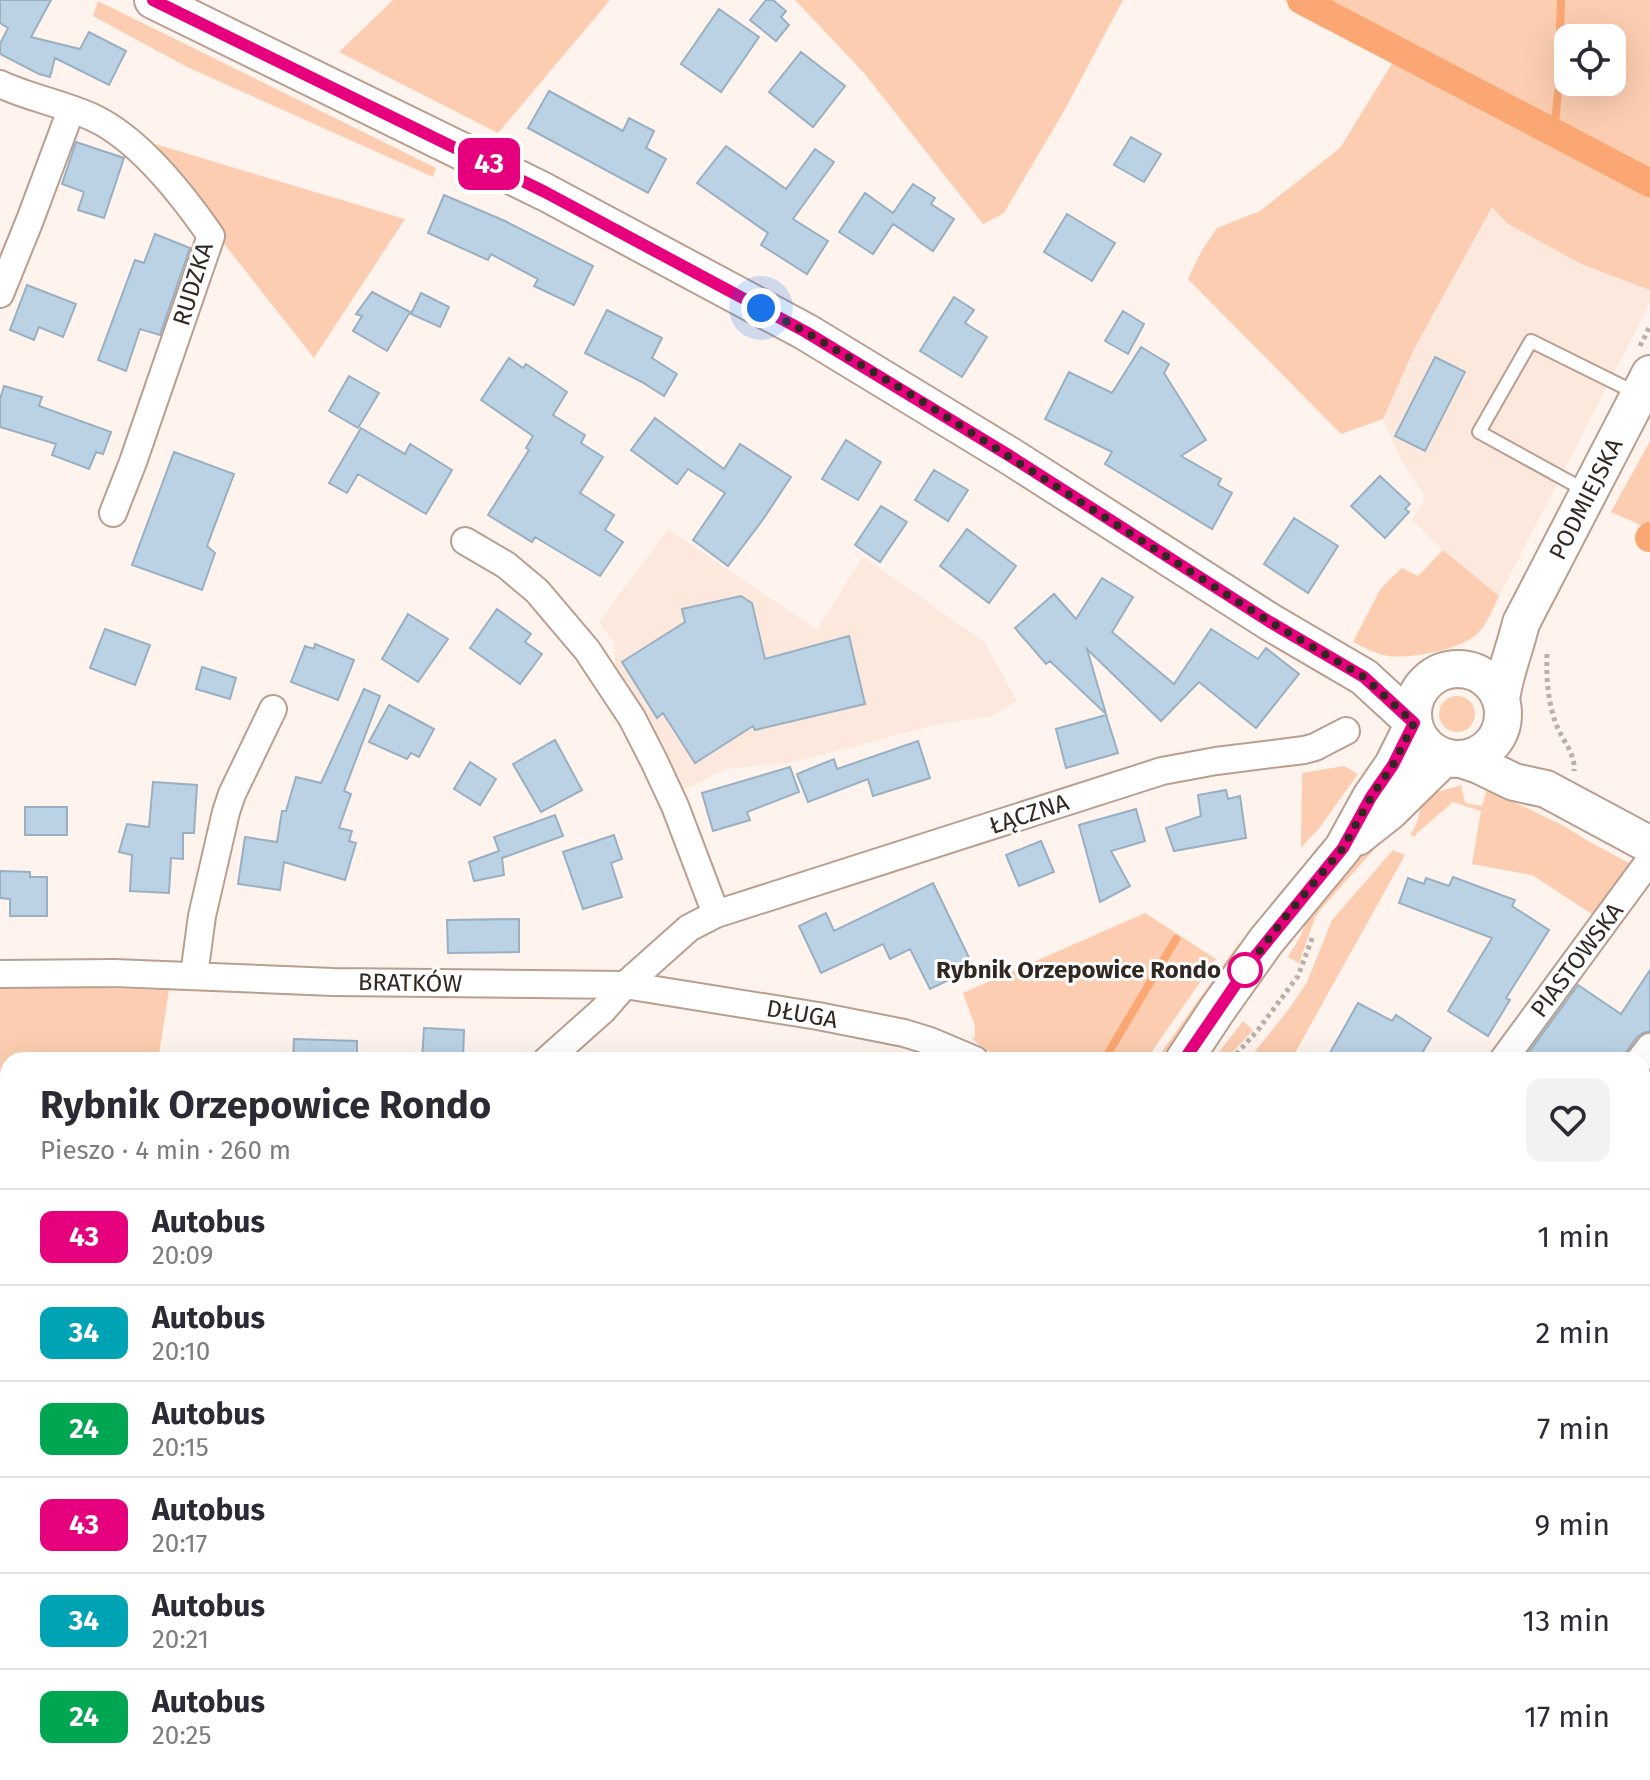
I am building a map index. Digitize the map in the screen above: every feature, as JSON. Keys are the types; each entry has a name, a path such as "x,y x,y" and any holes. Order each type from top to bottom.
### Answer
{"main road":[{"path":"153,0 545,192 806,332 1010,456 1270,622 1364,677 1414,723"},
{"name":"PODMIEJSKA","path":"1502,710 1505,678 1514,652 1534,634 1589,493 1645,384"},
{"name":"PODMIEJSKA","path":"1445,673 1479,656 1495,640 1534,634"},
{"path":"1364,677 1472,671 1484,677 1495,689 1515,748 1560,785 1650,845"},
{"path":"1445,673 1424,684 1415,700 1414,723 1426,746 1479,765 1514,782 1560,785"},
{"path":"1343,848 1453,758 1474,757 1492,744 1499,733 1502,710"},
{"path":"1189,1052 1257,953 1343,848 1393,765 1414,723"}],"street":[{"name":"RUDZKA","path":"0,84 108,125 133,144 196,214 211,236 113,513"},
{"path":"0,294 71,110"},
{"path":"465,541 506,565 537,591 595,661 632,718 654,761 681,820 716,914"},
{"path":"194,975 202,916 226,812 273,709"},
{"name":"ŁĄCZNA","path":"556,1052 689,928 716,914 1162,771 1304,750 1346,731"},
{"name":"PIASTOWSKA","path":"1509,1052 1650,860"},
{"name":"BRATKÓW","path":"0,974 114,973 333,982 625,985"},
{"name":"DŁUGA","path":"625,985 904,1033 956,1052"}],"lane":[{"path":"1589,493 1479,432 1531,341 1645,384"}],"path":[{"path":"1534,634 1546,667 1551,706 1561,735 1575,761 1560,785"},
{"path":"1238,1052 1298,976 1317,925"}],"shaded area":[{"path":"393,0 610,0 498,133 339,52"},
{"path":"795,0 1123,0 1064,111 1004,213 983,224 864,73"},
{"path":"1284,0 1650,0 1650,290 1581,264 1508,224 1492,207 1414,349 1383,419 1341,434 1188,279 1217,228 1260,211 1340,148 1396,57"},
{"path":"98,1 436,168 433,177 187,67 93,16"},
{"path":"155,144 405,219 314,358 222,241"},
{"path":"1492,207 1508,224 1581,264 1650,290 1650,303 1499,596 1412,520 1426,498 1401,460 1383,419 1414,349"},
{"path":"1650,441 1650,529 1611,512"},
{"path":"668,529 817,630 863,557 984,642 1017,701 992,716 935,725 794,762 726,769 682,791 616,674 614,643 599,622"},
{"path":"1443,550 1499,596 1477,634 1447,649 1397,657 1374,652 1353,642 1381,588 1402,568 1418,576"},
{"path":"1457,696 1470,701 1475,714 1470,727 1457,732 1444,727 1439,714 1444,701"},
{"path":"1344,766 1358,774 1301,848 1302,773"},
{"path":"1365,780 1346,819 1255,931 1169,1052 1162,1052 1233,951 1331,831"},
{"path":"1461,785 1465,803 1482,806 1487,789 1564,826 1631,864 1595,916 1532,875 1472,864 1481,811 1453,802 1415,837 1410,834 1428,796"},
{"path":"1385,837 1321,909 1299,963 1288,957 1312,907 1361,852"},
{"path":"1393,850 1405,855 1295,1052 1254,1052 1307,982 1332,920"},
{"path":"1145,913 1216,959 1152,1052 990,1052 971,1037 975,1038 975,1026 963,993"},
{"path":"0,989 169,990 159,1052 0,1052"},
{"path":"1243,1021 1253,1030 1232,1052 1219,1052"}],"building":[{"path":"0,0 51,0 31,37 80,49 89,32 126,51 109,85 55,58 50,77 0,54 0,44 8,28 0,23"},
{"path":"766,0 773,0 786,11 781,17 789,25 776,41 750,20"},
{"path":"719,9 759,37 721,92 681,64"},
{"path":"801,52 845,86 813,127 769,92"},
{"path":"549,91 623,131 629,118 654,131 646,148 666,159 648,193 528,128"},
{"path":"1131,137 1161,154 1144,182 1114,165"},
{"path":"76,142 124,158 104,218 78,210 84,192 62,184"},
{"path":"726,146 786,189 815,149 834,162 793,219 828,241 807,274 761,245 768,233 697,183"},
{"path":"913,184 935,198 931,204 954,219 933,251 893,224 873,254 839,232 865,193 893,213"},
{"path":"444,195 505,221 593,266 574,305 534,286 538,279 491,254 488,260 428,233"},
{"path":"1067,214 1115,243 1092,281 1044,252"},
{"path":"155,234 190,248 160,335 140,329 126,371 98,360 135,260 144,263"},
{"path":"27,285 76,304 63,337 39,327 34,340 10,330"},
{"path":"372,292 410,312 387,351 353,331 362,316 356,314"},
{"path":"421,293 449,307 440,327 411,314"},
{"path":"954,297 974,310 965,323 987,337 962,377 920,351"},
{"path":"607,310 662,338 652,358 677,374 664,396 585,353"},
{"path":"1123,311 1144,324 1128,354 1105,341"},
{"path":"1141,347 1169,364 1164,373 1206,440 1181,456 1221,479 1218,485 1232,493 1212,529 1105,464 1112,452 1045,419 1069,372 1112,393"},
{"path":"1435,357 1465,372 1425,451 1395,436"},
{"path":"509,358 523,368 526,364 567,392 553,415 585,435 581,443 603,457 580,493 614,515 605,530 623,542 600,576 535,537 532,542 488,515 529,450 526,448 533,436 481,400"},
{"path":"349,376 379,393 358,428 329,411"},
{"path":"4,386 42,397 39,406 111,432 103,454 96,452 89,469 52,455 56,444 0,427 0,399"},
{"path":"655,418 724,469 740,444 791,477 728,566 693,540 725,493 688,469 677,484 631,450"},
{"path":"361,428 405,454 410,444 452,470 426,514 358,474 347,493 329,483"},
{"path":"846,440 881,462 858,500 822,479"},
{"path":"174,452 234,474 207,546 215,553 202,590 132,565"},
{"path":"934,470 968,490 948,521 915,500"},
{"path":"1380,476 1410,504 1405,509 1409,512 1385,538 1351,506"},
{"path":"881,506 907,522 880,562 855,545"},
{"path":"1294,518 1338,546 1308,593 1264,564"},
{"path":"967,529 1016,566 989,603 940,566"},
{"path":"1102,578 1133,597 1112,632 1174,684 1211,629 1258,659 1266,648 1299,674 1256,728 1199,682 1161,721 1087,649 1106,714 1050,661 1046,664 1015,628 1054,594 1076,619"},
{"path":"741,596 752,603 765,659 849,636 865,704 755,730 753,726 695,763 663,713 657,718 622,662 685,622 682,609"},
{"path":"497,609 531,634 525,642 542,654 520,684 470,648"},
{"path":"408,614 448,639 418,682 382,659"},
{"path":"105,629 150,645 135,685 90,668"},
{"path":"315,644 354,660 338,700 291,682 305,646 314,649"},
{"path":"202,667 236,678 230,699 196,689"},
{"path":"364,689 380,696 344,791 351,794 339,828 352,831 349,841 356,843 345,880 284,862 280,890 238,884 245,837 277,842 282,811 286,811 296,777 321,783"},
{"path":"389,705 434,729 419,757 411,753 407,759 369,742"},
{"path":"1106,715 1118,753 1066,768 1056,729"},
{"path":"555,740 582,790 541,812 513,764"},
{"path":"918,741 930,778 873,796 868,779 808,802 797,774 834,759 837,769"},
{"path":"470,762 496,779 480,805 454,789"},
{"path":"790,767 799,792 747,812 750,820 713,831 702,793"},
{"path":"153,782 197,785 194,833 183,833 183,859 171,858 169,893 130,891 132,855 119,852 127,824 149,827"},
{"path":"1226,790 1228,799 1240,796 1246,838 1174,851 1166,828 1201,816 1198,795"},
{"path":"25,807 67,807 67,835 25,835"},
{"path":"1136,809 1145,841 1111,851 1130,886 1100,902 1079,825"},
{"path":"555,815 563,836 502,858 504,875 474,881 469,862 499,851 494,837"},
{"path":"614,835 622,859 611,863 622,897 583,909 563,852"},
{"path":"1041,841 1054,872 1019,886 1006,855"},
{"path":"0,871 30,872 30,877 47,877 47,916 10,916 10,899 0,898"},
{"path":"1453,877 1515,900 1512,906 1549,930 1506,998 1510,1000 1488,1036 1448,1011 1492,938 1399,903 1408,878 1424,884 1426,878 1449,886"},
{"path":"933,883 974,968 930,989 910,949 890,959 883,944 821,973 799,926 826,913 834,931"},
{"path":"519,919 519,952 448,953 447,920"},
{"path":"1650,970 1650,1031 1637,1037 1627,1052 1529,1052 1578,985 1621,1014"},
{"path":"1358,1003 1392,1021 1396,1015 1431,1038 1423,1052 1330,1052"},
{"path":"424,1028 464,1030 463,1052 422,1052"},
{"path":"294,1039 357,1041 357,1052 293,1052"}],"waterway":[{"path":"1301,0 1650,183"},
{"path":"1560,24 1561,0"},
{"path":"1554,133 1558,96"},
{"path":"1109,1052 1176,939"}],"bus line":[{"name":"43","path":"153,0 545,192 806,332 1010,456 1270,622 1364,677 1414,723 1393,765 1343,848 1253,959 1189,1052"}],"place":[{"name":"Rybnik Orzepowice Rondo","path":"1245,970"}],"route":[{"path":"761,308 915,397 1270,622 1364,677 1414,723 1393,765 1343,848 1240,977 1245,970"}]}
